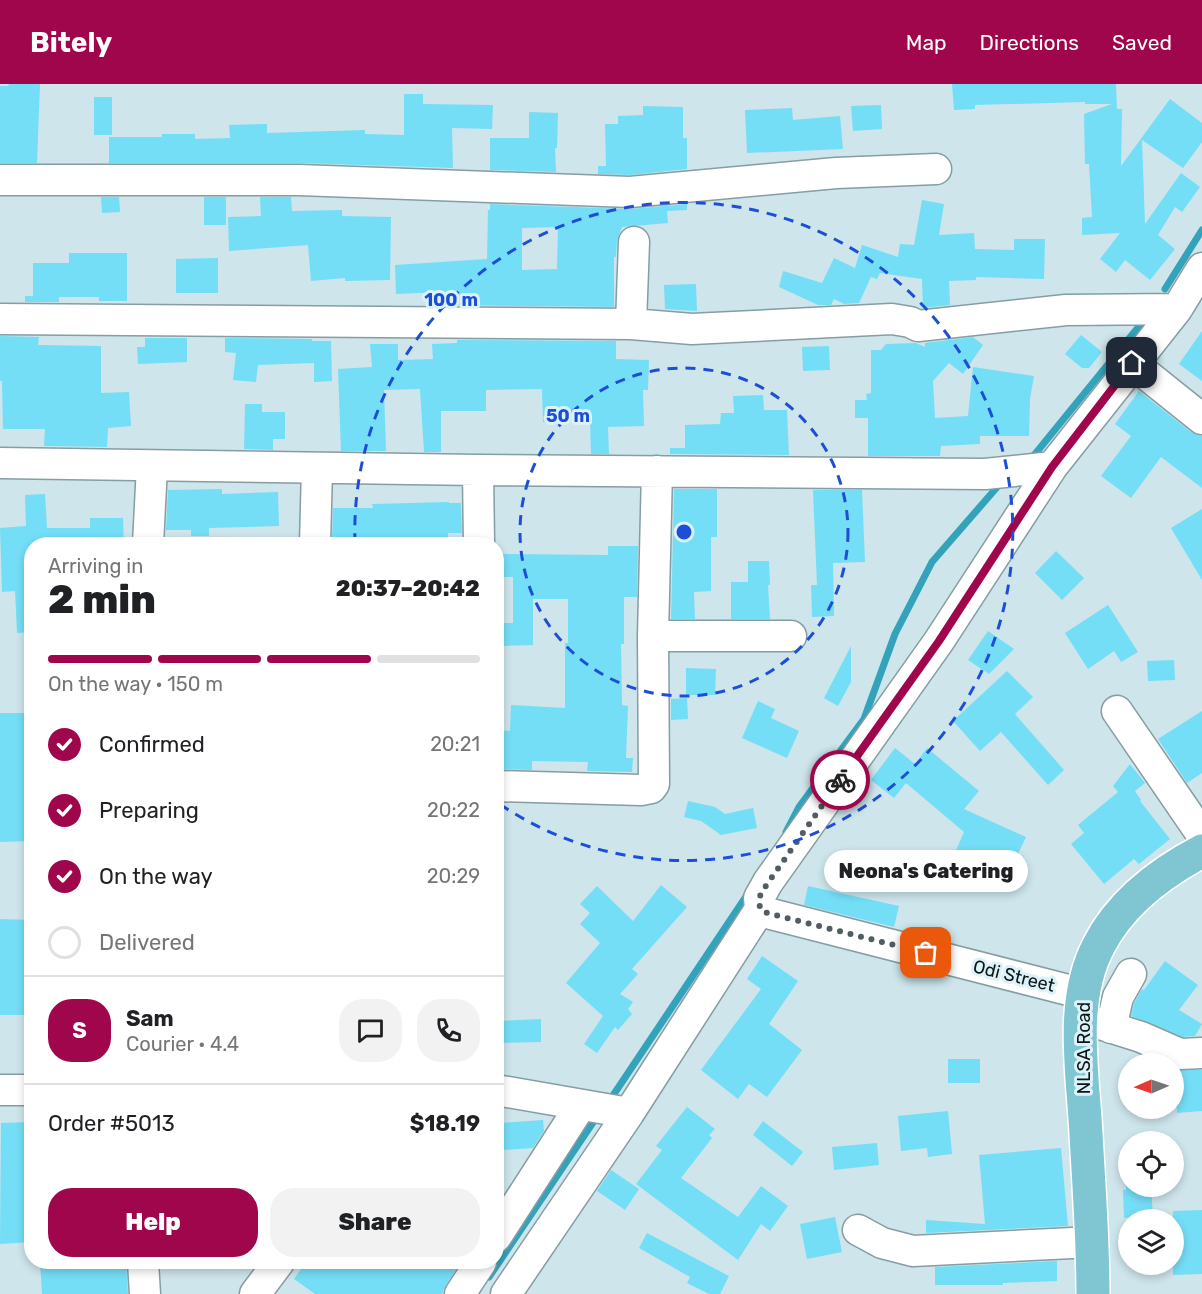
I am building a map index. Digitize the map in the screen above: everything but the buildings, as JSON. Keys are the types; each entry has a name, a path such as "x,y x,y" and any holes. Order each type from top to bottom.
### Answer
{"main road":[{"name":"NLSA Road","path":"1093,1294 1093,1242 1081,1040 1092,1014 1090,966 1099,945 1115,920 1133,900 1153,881 1202,851"}],"street":[{"path":"0,180 299,180 630,192 836,173 936,169"},
{"path":"631,324 634,242"},
{"path":"506,1294 629,1113 760,909 759,898 768,882 939,641 1052,467 1177,309 1202,268"},
{"path":"0,319 631,324 692,329 892,319 918,326 1066,310 1177,309"},
{"path":"1132,363 1202,419"},
{"path":"0,463 985,474 1052,467"},
{"path":"148,537 152,466"},
{"path":"315,537 317,468"},
{"path":"478,470 479,537"},
{"path":"504,786 641,790 651,788 656,779 653,636 657,471"},
{"path":"653,636 791,636"},
{"path":"1117,711 1202,835"},
{"name":"Odi Street","path":"760,909 1092,1014 1180,1054 1202,1053"},
{"path":"1092,1014 1118,997 1131,974"},
{"path":"0,1090 24,1090"},
{"path":"504,1091 629,1113"},
{"path":"504,1225 581,1105"},
{"path":"858,1230 882,1243 913,1251 1093,1242"},
{"path":"143,1269 145,1294"},
{"path":"255,1294 274,1269"},
{"path":"460,1294 476,1269"}],"waterway":[{"path":"1165,289 1202,230"},
{"path":"1031,459 1145,319"},
{"path":"786,832 799,807 864,719 895,634 932,562 998,486"},
{"path":"610,1100 749,892"},
{"path":"504,1255 596,1118"},
{"path":"489,1277 494,1269"}],"way so far":[{"path":"840,780 763,890 759,898 760,909 767,913 926,953"}],"place":[{"name":"Neona's Catering","path":"926,953"}],"route":[{"path":"840,780 939,641 1052,467 1132,363"}]}
